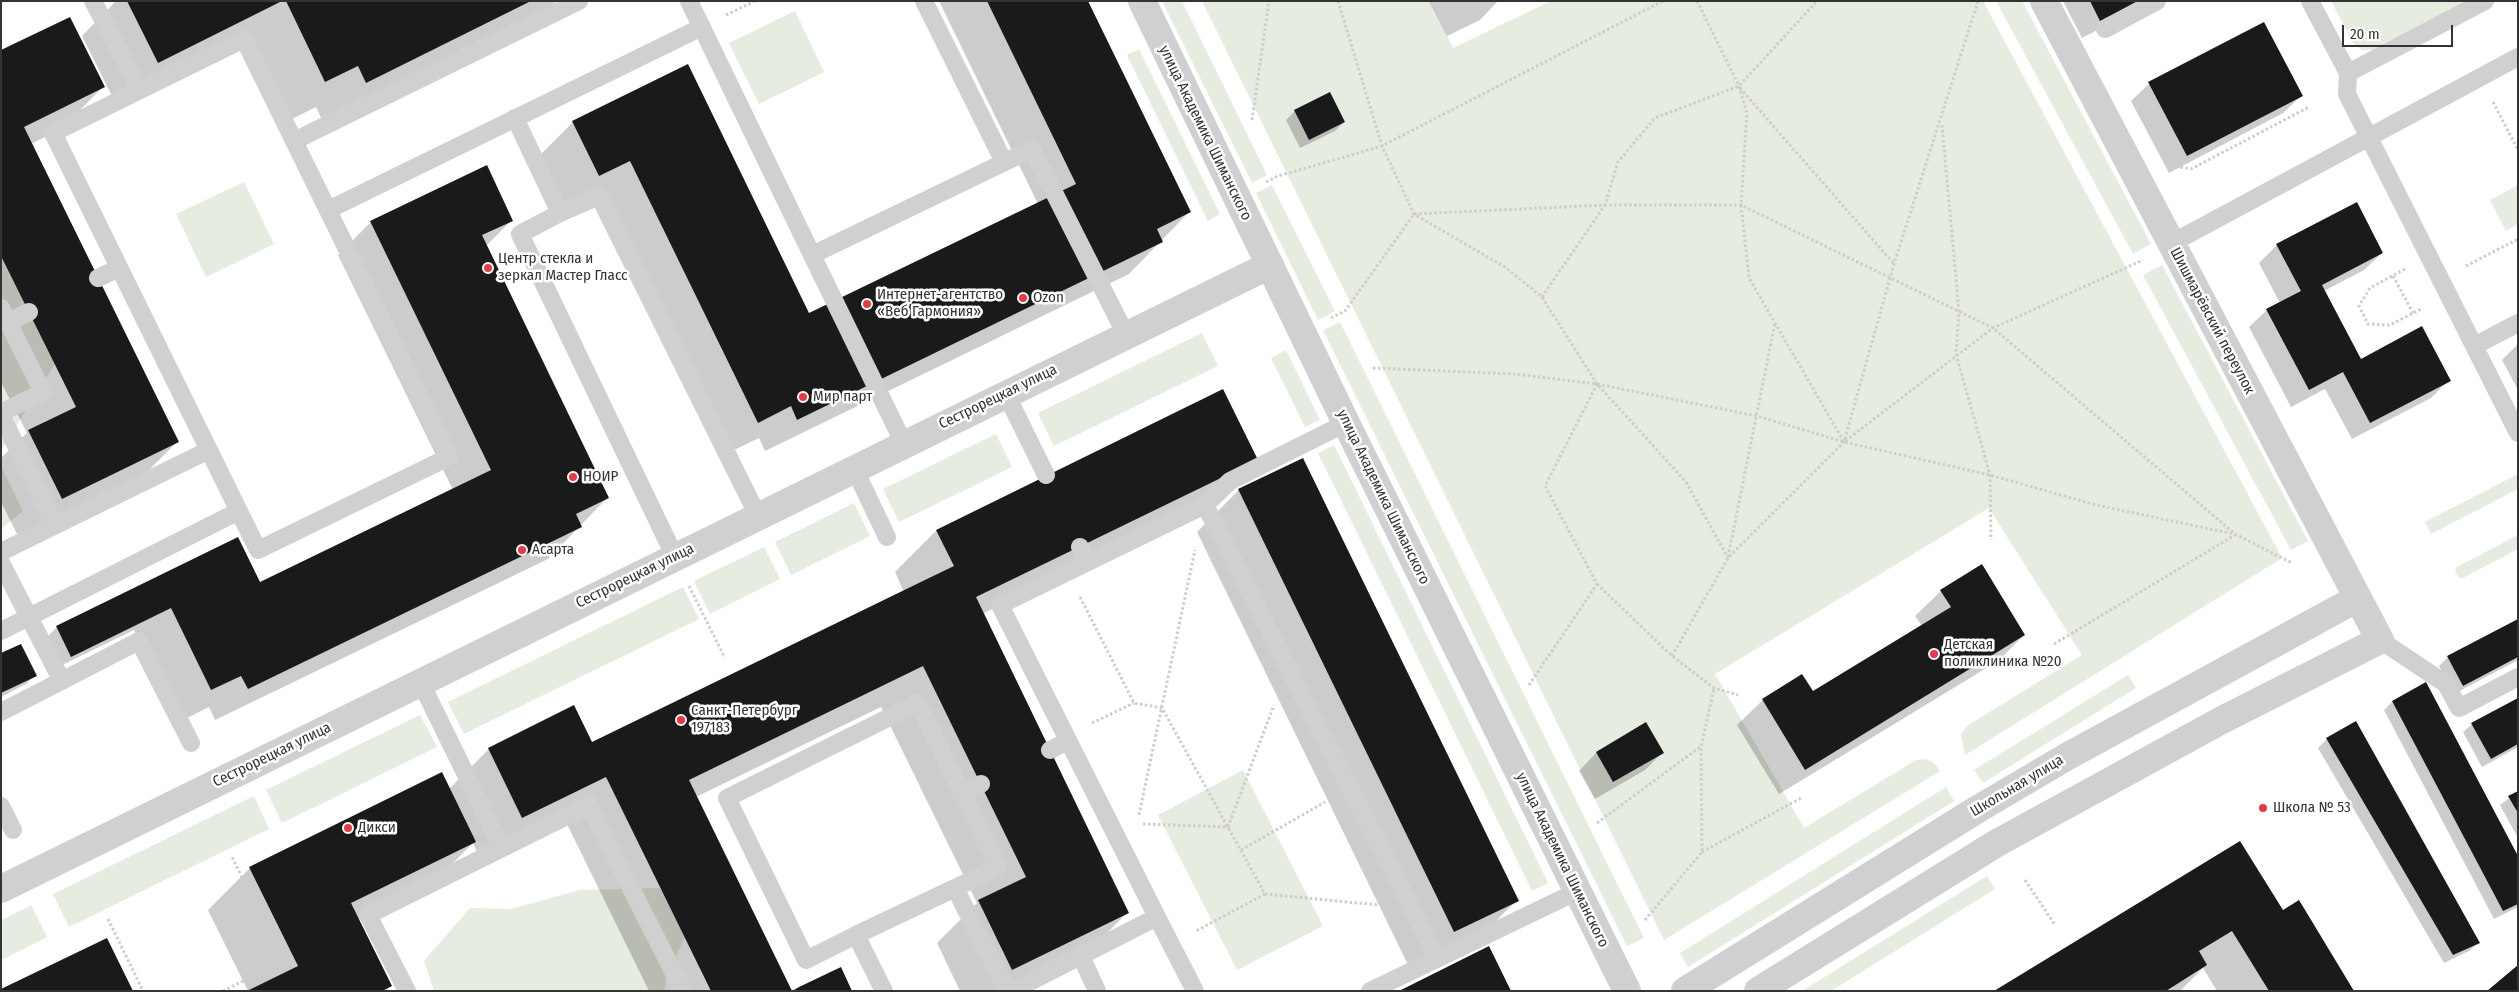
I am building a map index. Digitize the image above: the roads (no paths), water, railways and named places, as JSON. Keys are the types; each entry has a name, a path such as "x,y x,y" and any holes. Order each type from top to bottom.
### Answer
{"street":[{"name":"улица Академика Шиманского","path":"1142,1 1346,423 1627,991"},
{"name":"Шишмарёвский переулок","path":"2044,1 2380,640"},
{"name":"Сестрорецкая улица","path":"1,889 420,681 1270,265"},
{"name":"Школьная улица","path":"1685,991 1978,809 2060,761 2358,598"},
{"path":"1758,991 1997,843 2222,720 2380,640"}],"lane":[{"path":"93,1 140,90"},
{"path":"294,141 579,1"},
{"path":"689,1 904,444"},
{"path":"924,1 1004,162"},
{"path":"2104,29 2157,1"},
{"path":"2310,1 2348,73 2347,94 2518,433"},
{"path":"2348,73 2485,1"},
{"path":"328,210 702,27"},
{"path":"244,39 449,457 258,550 53,133 140,90 244,39"},
{"path":"2172,243 2518,57"},
{"path":"515,118 560,213"},
{"path":"812,255 1032,149 1126,335"},
{"path":"675,557 520,234 560,213 599,196 758,516"},
{"path":"98,278 119,268"},
{"path":"29,312 5,315 43,392 1,414 55,525"},
{"path":"2474,346 2518,323"},
{"path":"1006,394 1046,476"},
{"path":"1195,991 1000,605 1067,572 1084,554 1204,505 1230,481 1346,423"},
{"path":"1,552 209,450"},
{"path":"854,468 887,537"},
{"path":"1204,505 1438,958"},
{"path":"1,631 239,511"},
{"path":"1,563 62,680"},
{"path":"2380,640 2446,684 2459,708 2518,677"},
{"path":"1,712 139,641 191,743"},
{"path":"420,681 502,848"},
{"path":"918,703 961,793 998,866 806,960 727,798 918,703"},
{"path":"1050,750 1068,741"},
{"path":"961,793 981,784"},
{"path":"407,991 368,915 589,805 683,991"},
{"path":"1,806 14,830"},
{"path":"955,888 1007,991"},
{"path":"1370,991 1578,891"},
{"path":"1012,991 1157,917"},
{"path":"856,935 884,991"},
{"path":"1081,956 1097,991"}],"place":[{"name":"Центр стекла и зеркал Мастер Гласс","path":"488,268"},
{"name":"Ozon","path":"1023,298"},
{"name":"Интернет-агентство «Веб Гармония»","path":"867,304"},
{"name":"Мир парт","path":"803,397"},
{"name":"НОИР","path":"573,477"},
{"name":"Асарта","path":"522,550"},
{"name":"Детская поликлиника №20","path":"1934,654"},
{"name":"Санкт-Петербург 197183","path":"681,720"},
{"name":"Школа № 53","path":"2263,808"},
{"name":"Дикси","path":"348,828"}]}
